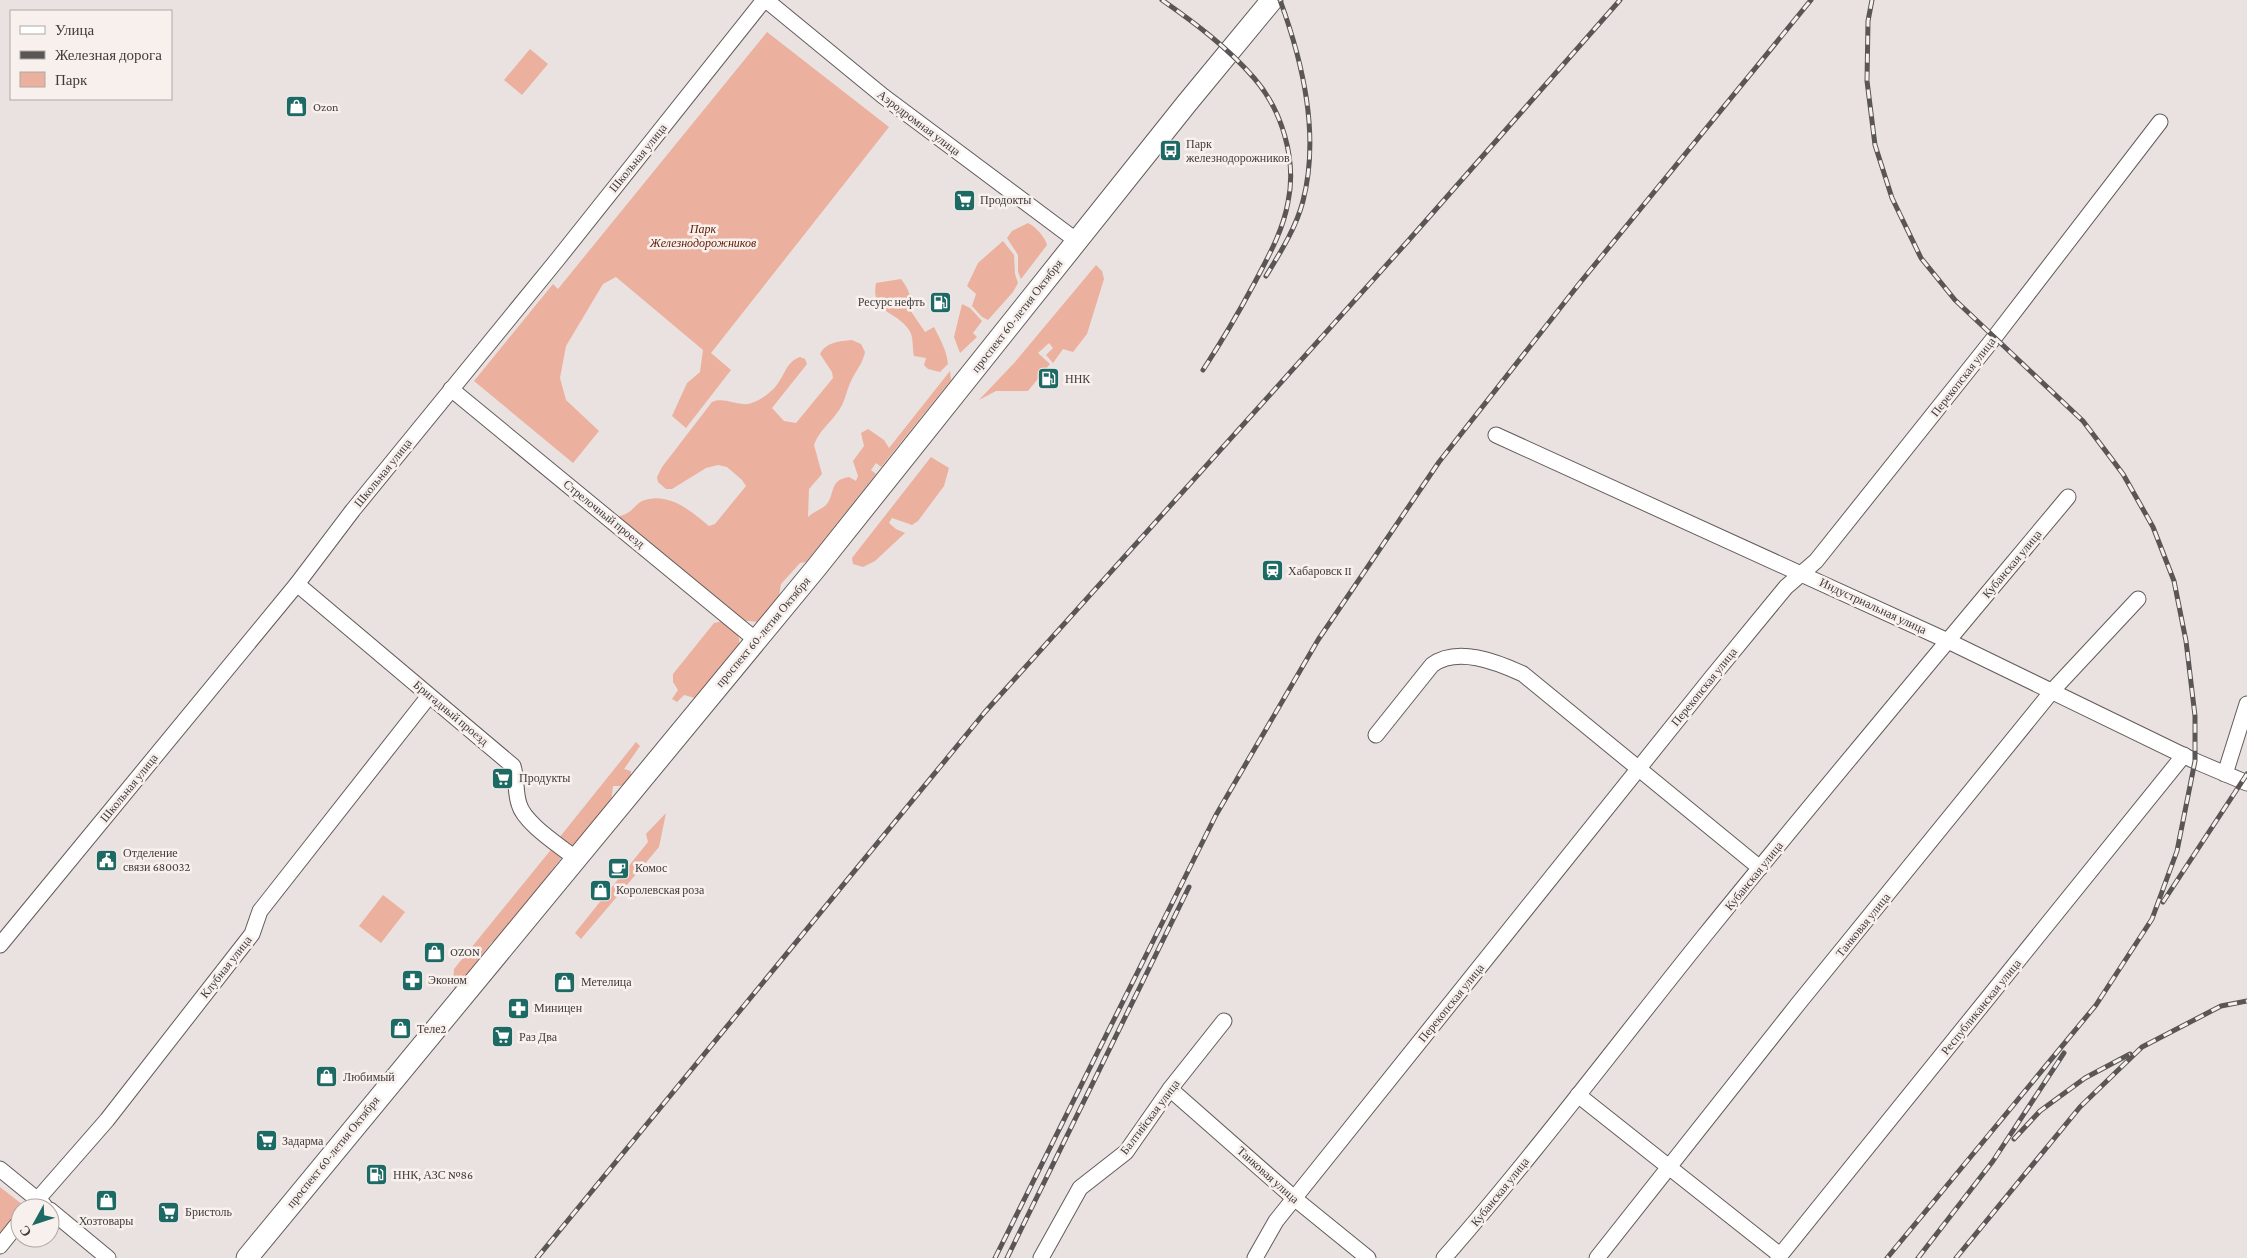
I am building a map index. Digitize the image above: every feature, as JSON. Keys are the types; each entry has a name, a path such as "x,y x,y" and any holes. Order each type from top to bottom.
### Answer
{"highway":[{"name":"проспект 60-летия Октября","path":"248,1258 932,424 1186,102 1272,0"}],"street":[{"name":"Аэродромная улица","path":"765,0 883,96 1076,241"},
{"name":"Школьная улица","path":"0,944 297,584 353,510 765,0"},
{"name":"Перекопская улица","path":"1254,1258 1276,1220 1638,767 1786,587 1816,561 1994,338 2160,122"},
{"name":"Стрелочный проезд","path":"451,389 756,640"},
{"name":"Индустриальная улица","path":"1496,435 1948,641 2053,690 2184,755 2247,783"},
{"name":"Кубанская улица","path":"1444,1258 1494,1202 1760,868 2068,498"},
{"name":"Бригадный проезд","path":"297,584 513,766 516,775 518,803 522,814 575,858"},
{"name":"Танковая улица","path":"1597,1258 1786,1018 2053,690 2138,599"},
{"path":"1376,735 1432,665 1447,656 1484,659 1523,674 1760,868"},
{"name":"Клубная улица","path":"47,1198 252,934 260,911 430,696"},
{"path":"2225,774 2247,704"},
{"name":"Республиканская улица","path":"1779,1257 2184,755"},
{"name":"Балтийская улица","path":"1041,1258 1080,1188 1126,1152 1139,1136 1170,1088 1224,1021"},
{"name":"Танковая улица","path":"1170,1088 1294,1198 1368,1258"},
{"path":"1578,1095 1670,1167 1779,1257"},
{"path":"0,1169 32,1198"},
{"path":"60,1221 108,1258"},
{"path":"0,1246 10,1234"}],"green space":[{"name":"Парк Железнодорожников","path":"767,32 889,127 711,353 731,370 686,428 672,416 687,383 700,372 703,350 616,277 603,284 566,346 560,378 566,400 599,431 573,463 474,381 553,284 558,289"},
{"path":"530,49 548,64 522,95 504,80"},
{"path":"1028,223 1040,232 1047,245 1021,279 1018,272 1018,255 1007,238 1012,231"},
{"path":"1003,241 1014,255 1015,274 1018,283 1013,292 988,320 982,317 972,306 976,294 967,286 978,263"},
{"path":"1096,265 1102,271 1104,279 1087,334 1073,352 1063,349 1053,363 1046,355 1053,348 1049,343 1038,353 1050,364 1028,391 996,391 979,400 1015,362"},
{"path":"901,279 909,292 908,307 925,332 934,327 943,345 948,364 940,372 928,369 924,365 926,358 914,356 911,333 904,324 886,311 877,300 875,293 876,283"},
{"path":"962,304 970,308 982,321 973,333 977,337 960,353 954,337"},
{"path":"852,340 861,344 865,352 840,409 821,432 814,445 822,474 809,489 808,517 825,506 838,481 849,477 856,481 858,476 853,461 864,446 861,433 868,429 884,440 889,448 950,371 951,380 881,467 876,463 871,470 876,474 806,562 800,563 781,584 779,596 759,622 738,620 619,520 620,516 628,513 642,501 661,499 687,509 709,526 715,524 746,486 742,480 727,467 718,465 706,468 672,489 666,489 658,482 657,477 662,467 712,402 722,400 749,404 766,396 774,389 789,365 800,357 805,359 807,364 772,408 784,421 796,423 833,378 832,372 820,354 826,347 834,343"},
{"path":"931,457 949,468 944,486 918,521 912,525 892,518 889,523 905,533 875,561 863,567 853,564 852,558"},
{"path":"722,621 737,633 739,644 695,698 684,695 677,702 672,699 678,690 673,682 673,674 714,623"},
{"path":"636,742 640,746 624,769 631,771 631,779 621,786 613,786 611,802 574,846 570,846 559,838"},
{"path":"666,813 659,847 581,939 575,933 648,842 646,834"},
{"path":"554,846 562,857 551,871 550,877 501,939 492,942 470,970 469,976 455,989 453,983 454,969"},
{"path":"383,895 405,912 381,943 359,926"},
{"path":"0,1187 14,1198 10,1198 10,1221 0,1234"}],"railway":[{"path":"1162,0 1210,36 1254,78 1272,105 1285,136 1289,153 1290,186 1286,213 1279,233 1243,304 1203,370"},
{"path":"1266,276 1287,240 1300,211 1308,176 1310,151 1309,125 1302,74 1280,0"},
{"path":"537,1258 985,712 1408,241 1620,0"},
{"path":"995,1258 1216,815 1318,640 1439,462 1579,284 1811,0"},
{"path":"1872,0 1868,21 1867,81 1875,145 1892,198 1921,258 1955,300 2083,421 2123,474 2153,527 2174,581 2186,641 2195,716 2195,761 2177,851 2152,919 2096,1005 1887,1258"},
{"path":"2163,902 2247,774"},
{"path":"1007,1258 1189,887"},
{"path":"1956,1258 2080,1107 2142,1047 2221,1006 2247,1001"},
{"path":"1918,1258 1993,1161 2064,1053"},
{"path":"2014,1139 2040,1111 2085,1078 2130,1054"}],"place":[{"name":"Ozon","path":"297,107"},
{"name":"Парк железнодорожников","path":"1170,151"},
{"name":"Продокты","path":"964,200"},
{"name":"Ресурс нефть","path":"941,302"},
{"name":"ННК","path":"1049,379"},
{"name":"Хабаровск II","path":"1272,571"},
{"name":"Продукты","path":"503,778"},
{"name":"Отделение связи 680032","path":"107,860"},
{"name":"Комос","path":"619,868"},
{"name":"Королевская роза","path":"600,890"},
{"name":"OZON","path":"434,952"},
{"name":"Эконом","path":"412,980"},
{"name":"Метелица","path":"565,982"},
{"name":"Миницен","path":"518,1008"},
{"name":"Теле2","path":"401,1029"},
{"name":"Раз Два","path":"503,1037"},
{"name":"Любимый","path":"327,1077"},
{"name":"Задарма","path":"266,1141"},
{"name":"ННК, АЗС №86","path":"377,1175"},
{"name":"Хозтовары","path":"106,1200"},
{"name":"Бристоль","path":"169,1212"}]}
